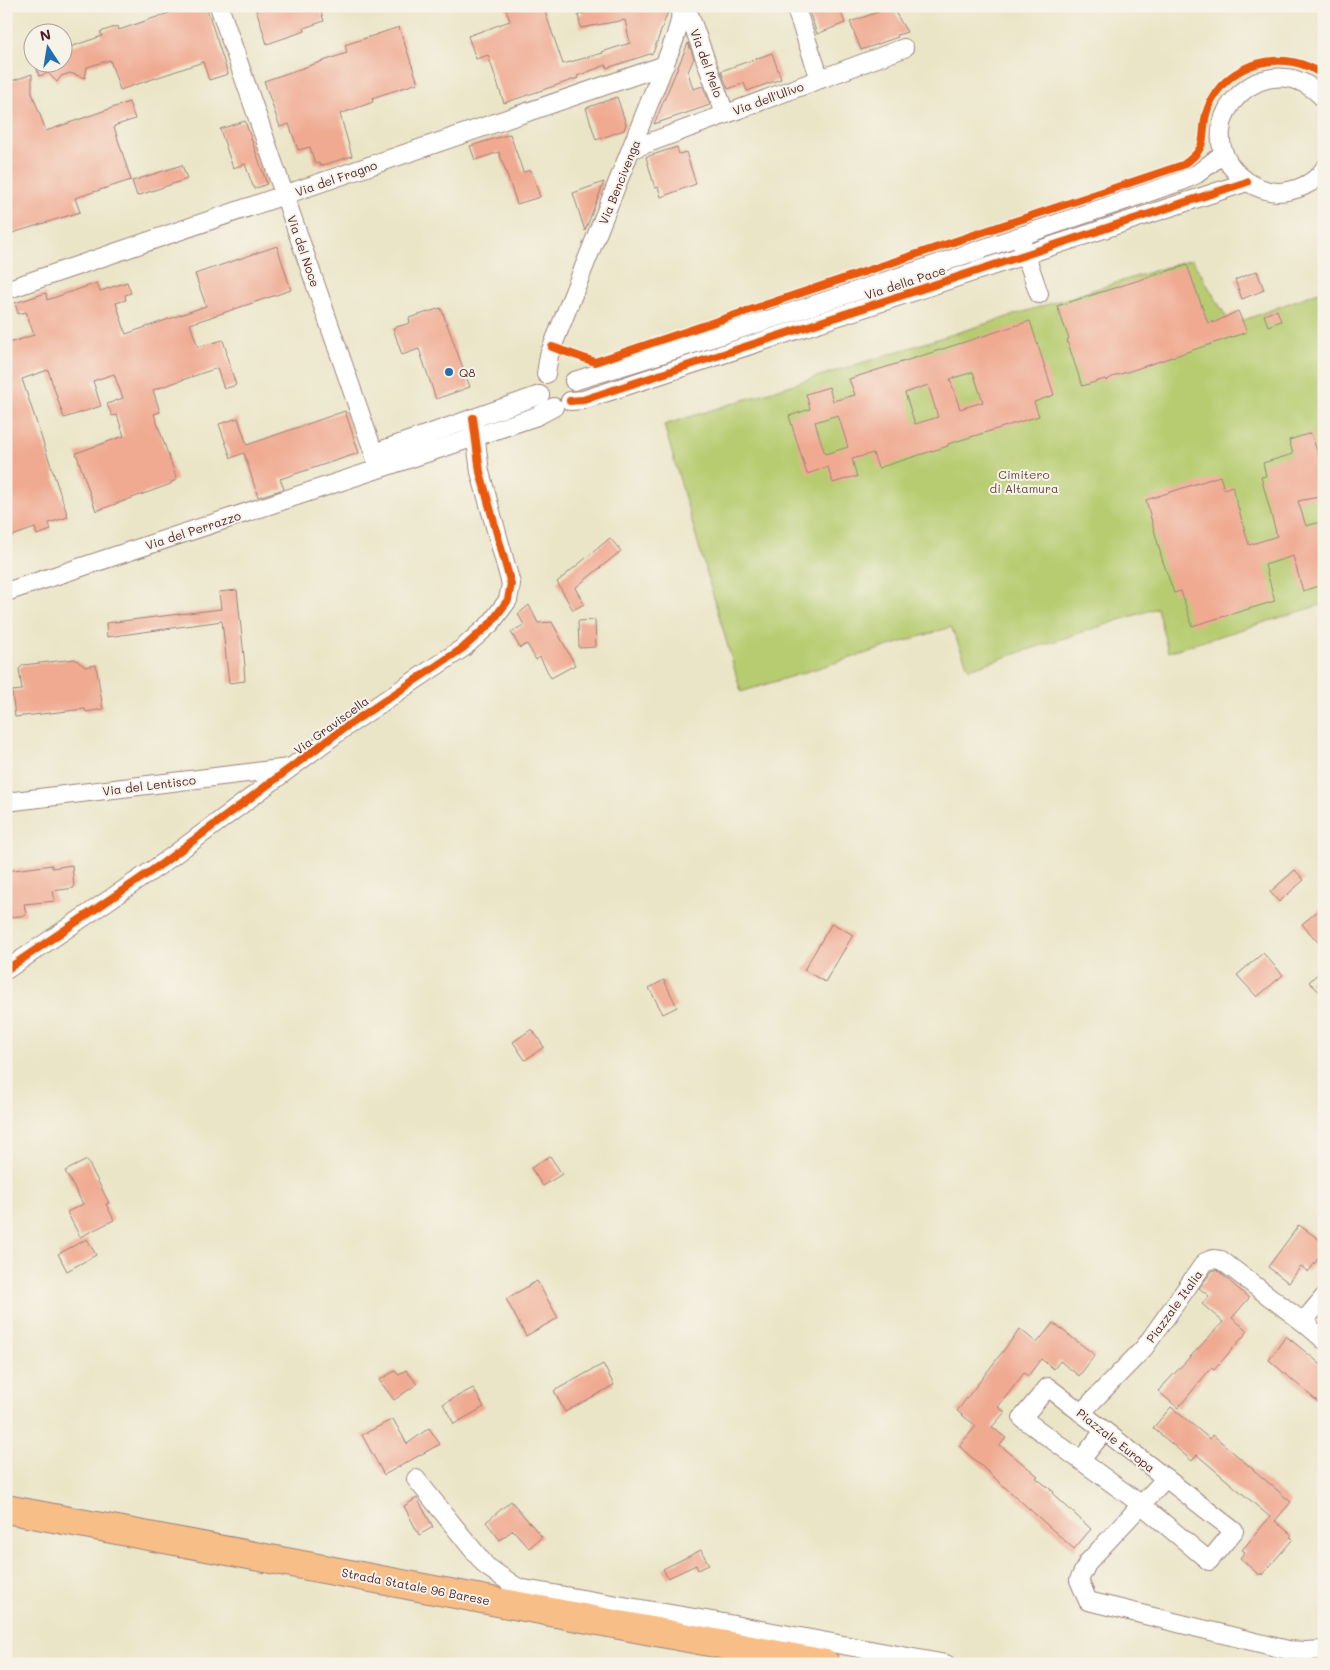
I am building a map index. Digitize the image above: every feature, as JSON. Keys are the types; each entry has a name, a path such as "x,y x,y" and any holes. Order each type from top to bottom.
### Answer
{"main road":[{"name":"Strada Statale 96 Barese","path":"6,1509 826,1664"}],"street":[{"name":"Via del Noce","path":"220,6 376,461"},
{"path":"795,6 820,79"},
{"name":"Via Bencivenga","path":"551,367 632,148 687,10"},
{"name":"Via del Melo","path":"687,10 725,114"},
{"name":"Via dell'Ulivo","path":"632,148 904,48"},
{"name":"Via del Fragno","path":"6,290 665,65"},
{"path":"1323,172 1309,183 1294,190 1278,192 1262,189 1247,182 1233,170 1224,153 1221,137 1223,120 1230,105 1240,92 1254,83 1269,78 1286,77 1302,82 1316,90 1324,99"},
{"name":"Via della Pace","path":"574,381 682,348 1182,181 1197,174 1224,153"},
{"name":"Via della Pace","path":"376,461 475,437 537,416 562,404 584,400 1247,182"},
{"path":"1019,237 1039,294"},
{"path":"551,367 569,374 574,381 575,391 562,404 544,401 540,395 539,384 551,367"},
{"path":"376,461 473,418 540,395"},
{"name":"Via Graviscella","path":"6,970 163,863 344,728 463,648 491,622 508,600 511,584 480,472 473,418"},
{"name":"Via del Perrazzo","path":"6,592 376,461"},
{"name":"Via del Lentisco","path":"6,802 291,768"},
{"name":"Piazzale Italia","path":"1081,1413 1144,1348 1205,1262 1213,1259 1221,1260 1324,1340"},
{"path":"1302,1322 1324,1297"},
{"name":"Piazzale Europa","path":"1048,1387 1104,1431 1234,1531 1209,1561 1142,1505 1022,1418 1048,1387"},
{"path":"1081,1460 1104,1431"},
{"path":"1166,1478 1088,1562 1079,1580 1088,1601 1288,1650 1306,1651 1323,1649"},
{"path":"416,1479 486,1566 518,1588 946,1664"},
{"path":"1307,1664 1323,1649"}],"green space":[{"name":"Cimitero di Altamura","path":"1192,259 1231,325 1324,290 1324,604 1168,652 1157,608 969,669 951,627 741,692 664,425"}],"building":[{"path":"189,6 206,6 228,74 209,80 203,62 120,90 110,60 87,67 85,78 70,73 61,76 57,82 48,73 39,76 38,72 72,72 72,46 102,36 100,32 118,26 119,30"},
{"path":"255,6 319,6 324,21 304,28 305,31 267,44"},
{"path":"505,6 543,6 563,64 630,43 625,20 581,28 578,15 583,14 581,6 670,6 653,53 607,68 606,65 577,76 578,78 504,103 488,55 476,59 468,36 510,21"},
{"path":"807,6 839,6 845,23 817,34"},
{"path":"892,7 907,32 861,50 850,22"},
{"path":"399,27 418,83 372,98 373,102 340,114 352,156 320,166 319,163 315,164 310,147 298,150 289,124 280,127 264,81 347,53 345,45"},
{"path":"688,43 694,58 688,72 693,89 703,86 710,105 654,124"},
{"path":"772,53 781,79 747,91 744,83 728,89 721,71"},
{"path":"32,74 32,93 46,131 129,102 135,119 114,127 131,180 75,198 80,212 6,235 6,83"},
{"path":"617,97 626,124 624,130 596,140 586,108"},
{"path":"245,121 267,184 254,189 245,164 233,168 220,129"},
{"path":"510,134 523,172 531,170 540,197 517,204 499,152 475,160 470,146"},
{"path":"677,147 679,154 686,152 696,184 661,197 658,187 655,188 646,157"},
{"path":"182,165 187,179 137,196 132,181"},
{"path":"604,182 585,231 573,193"},
{"path":"277,246 291,290 190,324 198,347 223,340 236,385 224,389 217,368 153,390 160,412 154,414 177,480 171,482 171,484 96,511 76,453 124,436 117,415 112,416 107,404 123,398 114,374 93,381 101,406 64,418 48,370 22,379 68,517 49,523 51,530 37,535 35,528 6,538 6,344 34,335 26,312 18,314 15,303 46,293 47,300 97,283 100,291 127,282 131,293 125,295 126,300 116,303 126,334 206,306 195,274"},
{"path":"1187,265 1208,323 1212,321 1213,323 1238,311 1247,332 1112,377 1106,381 1105,379 1082,386 1067,340 1069,339 1057,306"},
{"path":"1257,271 1264,290 1242,299 1235,280"},
{"path":"441,308 470,387 436,399 419,349 402,355 393,328 410,323 409,318"},
{"path":"1277,310 1281,321 1268,326 1264,315"},
{"path":"1030,321 1054,395 1034,402 1039,416 948,444 948,446 878,468 873,453 852,459 857,477 833,483 828,467 807,474 789,416 810,409 806,394 829,387 833,401 855,395 849,379","holes":["973,372 983,402 960,409 950,379","928,385 938,417 915,424 905,393","838,415 848,447 825,454 815,422"]},
{"path":"345,411 359,453 280,479 284,489 258,497 244,453 231,458 219,424 238,418 247,445"},
{"path":"1311,433 1324,472 1324,496 1298,501 1306,526 1324,521 1324,584 1303,591 1293,556 1265,565 1275,601 1192,626 1181,591 1174,593 1162,559 1146,500 1220,476 1224,489 1232,486 1249,545 1277,536 1261,477 1266,476 1263,463 1293,454 1289,440"},
{"path":"610,538 621,551 575,588 584,604 573,610 557,582"},
{"path":"237,590 245,681 229,683 222,621 107,637 106,623 221,609 219,592"},
{"path":"529,605 538,623 552,622 575,665 551,678 540,657 536,660 527,644 520,648 511,632 524,625 518,614"},
{"path":"595,620 596,647 579,648 578,621"},
{"path":"75,659 85,667 96,665 103,709 86,712 85,709 15,717 12,691 22,690 19,669 23,665"},
{"path":"52,865 52,868 72,865 74,888 53,891 55,901 24,904 26,915 6,918 6,871"},
{"path":"1295,870 1304,880 1279,902 1270,892"},
{"path":"1324,906 1324,949 1302,924"},
{"path":"832,923 853,935 825,982 804,970"},
{"path":"1263,953 1283,975 1257,997 1237,975"},
{"path":"1324,968 1324,996 1309,982"},
{"path":"664,980 677,1007 663,1014 649,988"},
{"path":"532,1029 544,1047 525,1060 513,1042"},
{"path":"550,1156 562,1174 543,1186 531,1168"},
{"path":"87,1160 109,1203 106,1204 114,1220 80,1237 67,1212 83,1204 65,1171"},
{"path":"1299,1225 1324,1243 1324,1251 1308,1272 1301,1266 1289,1283 1268,1267"},
{"path":"87,1239 96,1255 67,1271 58,1254"},
{"path":"1214,1270 1217,1270 1249,1298 1232,1318 1248,1331 1214,1370 1211,1368 1178,1408 1158,1391 1223,1322 1202,1304 1209,1296 1199,1288"},
{"path":"537,1281 558,1318 526,1336 506,1299"},
{"path":"1053,1323 1095,1355 1079,1376 1060,1361 1054,1369 1041,1359 1028,1376 1024,1373 998,1407 1005,1412 992,1427 1006,1438 1000,1445 1038,1476 1036,1478 1054,1492 1053,1494 1091,1529 1074,1549 959,1446 976,1426 957,1411 1020,1329 1037,1343"},
{"path":"1286,1336 1324,1367 1324,1407 1269,1360"},
{"path":"603,1364 614,1385 565,1412 554,1391"},
{"path":"406,1370 417,1384 394,1400 379,1380 395,1371 399,1375"},
{"path":"473,1388 484,1407 454,1424 443,1404"},
{"path":"1171,1407 1210,1439 1213,1435 1291,1502 1275,1521 1292,1535 1290,1537 1293,1539 1262,1575 1261,1573 1259,1575 1240,1558 1245,1552 1242,1550 1270,1517 1197,1455 1192,1461 1153,1428"},
{"path":"393,1419 407,1444 429,1428 440,1444 384,1475 362,1435"},
{"path":"417,1498 433,1527 419,1535 404,1506"},
{"path":"511,1501 542,1537 529,1548 513,1530 500,1540 486,1522"},
{"path":"701,1550 709,1565 698,1570 696,1565 668,1578 663,1569"}],"cycle path":[{"path":"552,347 595,362 1183,165 1192,158 1201,145 1205,117 1216,92 1228,79 1242,70 1258,64 1275,61 1292,62 1309,67 1324,76"},
{"path":"570,401 583,400 1247,182"},
{"path":"6,970 163,863 344,728 463,648 491,623 508,600 511,584 480,472 473,418"}],"place":[{"name":"Q8","path":"449,372"}]}
